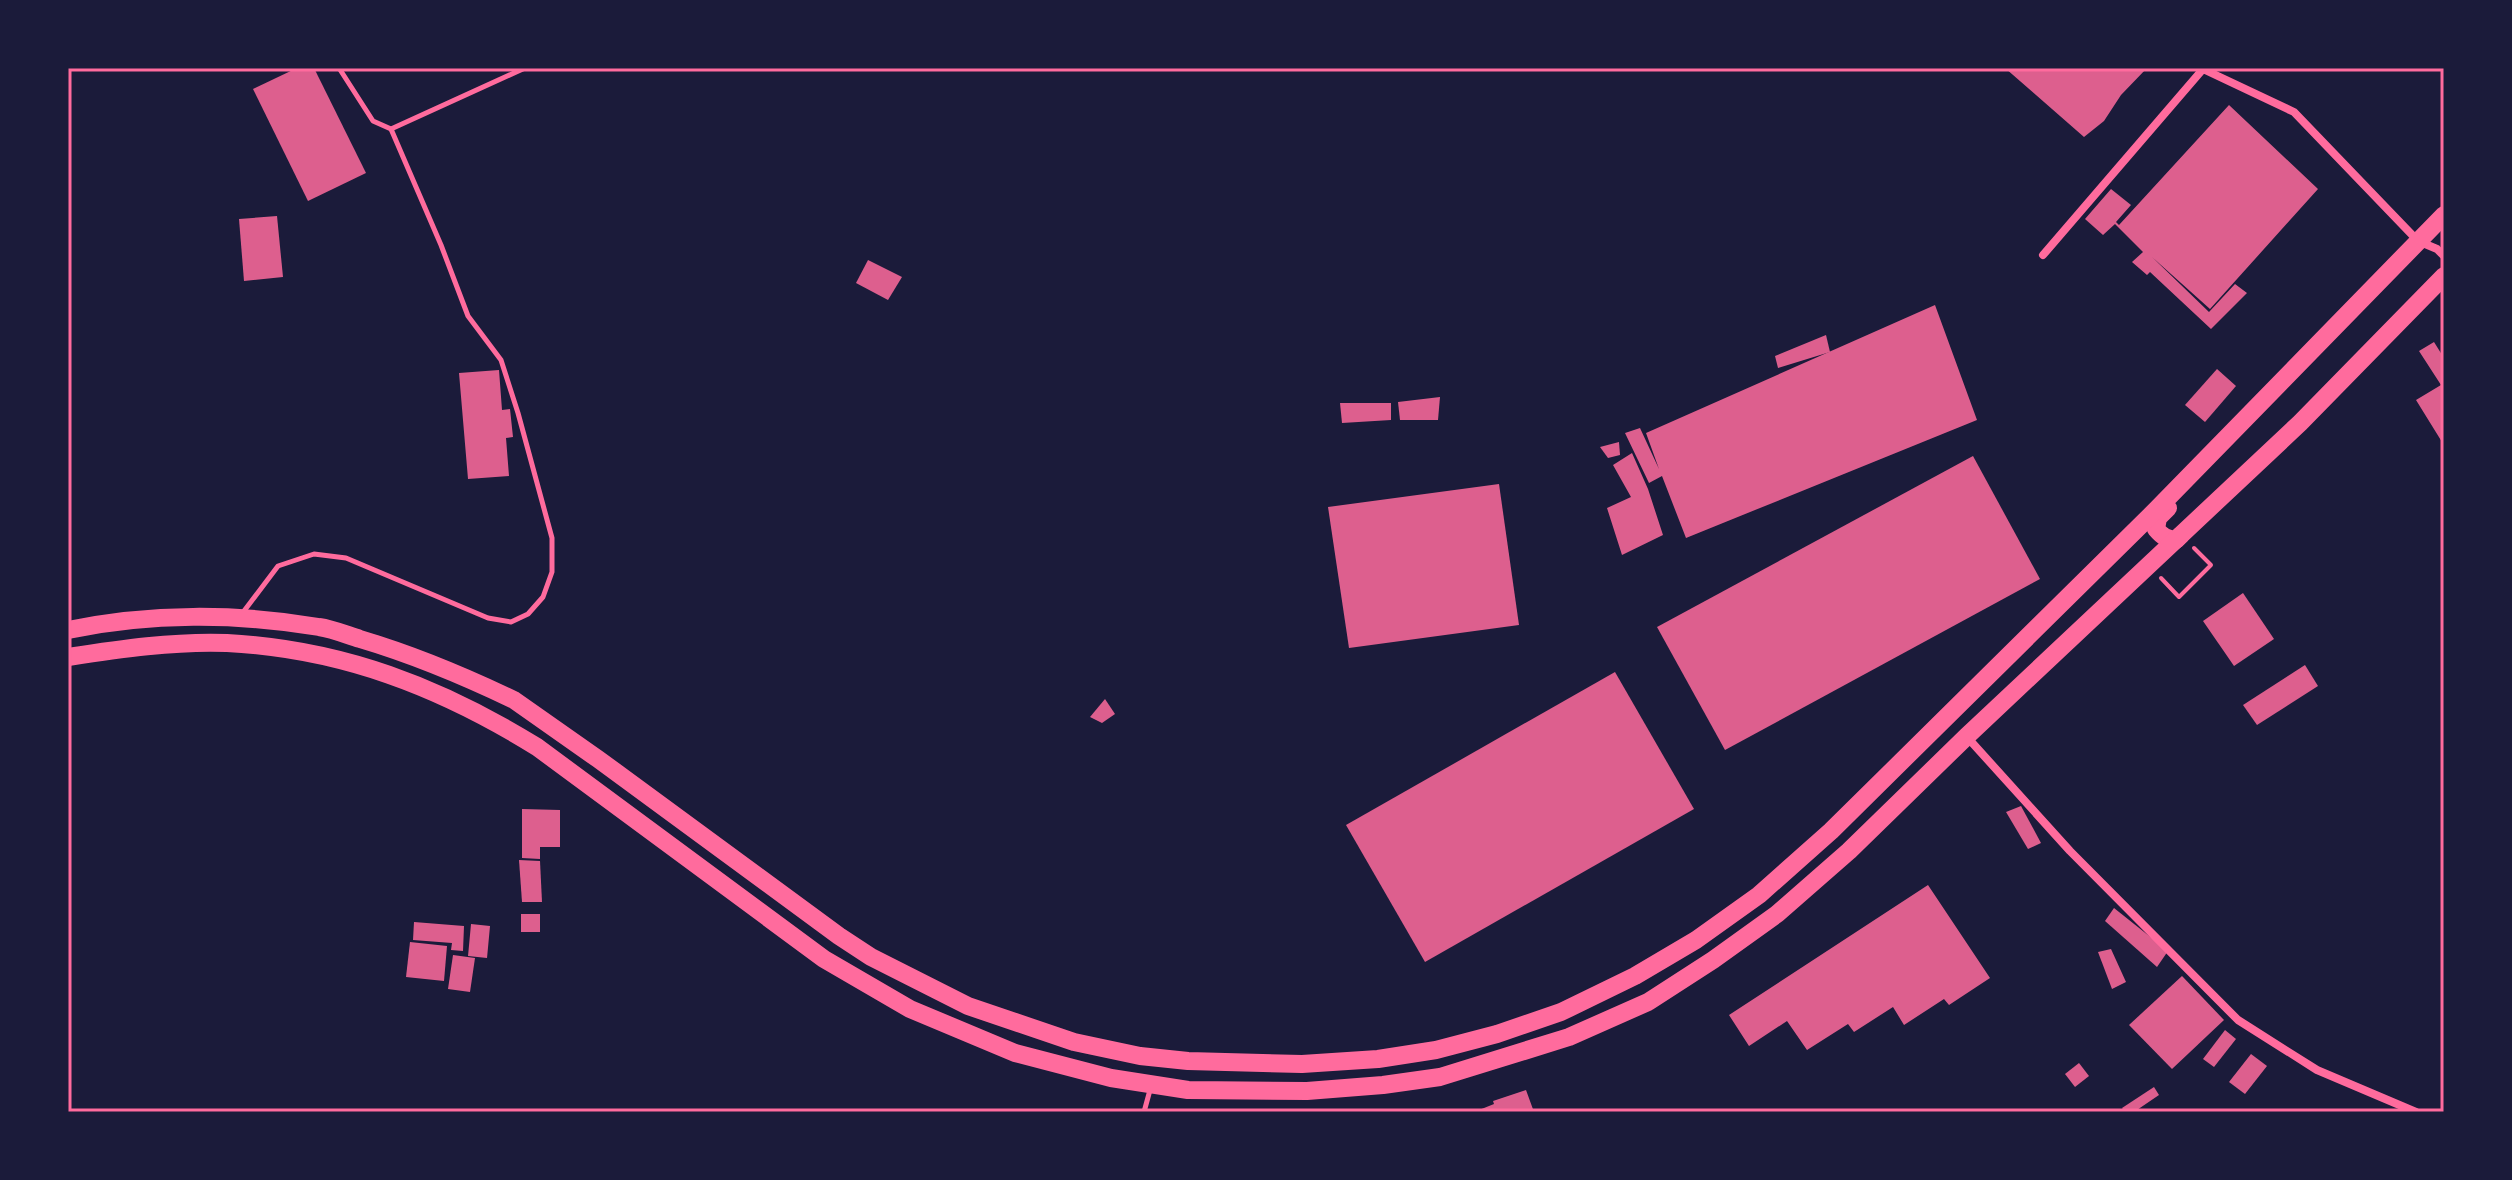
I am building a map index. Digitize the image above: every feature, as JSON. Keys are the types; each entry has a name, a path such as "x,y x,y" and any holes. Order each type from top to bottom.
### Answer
{"highway":[{"path":"68,630 158,618 238,619 321,627 397,649 450,669 514,700 871,957 968,1006 1074,1042 1140,1056 1188,1061 1302,1064 1378,1059 1436,1050 1497,1034 1561,1012 1635,976 1759,895 1831,831 2159,507 2444,215"},
{"path":"68,657 147,646 226,643 351,662 440,694 492,719 537,747 824,959 910,1009 1015,1053 1072,1069 1188,1090 1307,1091 1440,1077 1569,1037 1648,1002 1777,914 1849,851 2300,423 2444,276"},
{"path":"2181,535 2176,540 2163,537 2156,529 2158,518 2259,419 2290,372"}],"street":[{"path":"2043,255 2203,69 2294,112 2418,241 2437,249 2444,256"},
{"path":"1967,736 2070,851 2238,1020 2317,1070 2416,1112"}],"lane":[{"path":"238,619 278,566 314,554 346,558 488,618 511,622 528,614 543,597 552,572 552,538 501,360 468,316 391,129 373,121 339,68"},
{"path":"391,129 525,68"},
{"path":"1144,1112 1151,1085"}],"path":[{"path":"2179,597 2211,565 2181,535"}],"building":[{"path":"297,68 314,68 366,173 308,201 253,89"},
{"path":"2005,68 2147,68 2121,95 2104,121 2084,137"},
{"path":"2229,105 2318,189 2210,309 2152,257 2209,312 2235,284 2247,293 2211,329 2150,272 2147,275 2132,262 2143,252 2115,224 2103,235 2085,219 2111,189 2131,205 2116,222 2119,225"},
{"path":"277,216 283,277 244,281 239,219"},
{"path":"868,260 902,277 888,300 856,283"},
{"path":"1935,305 1977,420 1686,538 1662,476 1649,483 1625,433 1640,428 1659,469 1646,433"},
{"path":"1826,335 1830,352 1778,368 1775,356"},
{"path":"2434,342 2444,358 2442,442 2416,400 2441,385 2419,351"},
{"path":"2217,369 2236,386 2205,422 2185,405"},
{"path":"499,370 502,410 510,409 513,437 506,438 509,476 468,479 459,373"},
{"path":"1440,397 1438,420 1400,420 1398,402"},
{"path":"1340,403 1391,403 1391,420 1342,423"},
{"path":"1619,442 1620,455 1608,458 1600,447"},
{"path":"1632,453 1663,535 1622,555 1607,508 1631,497 1613,465"},
{"path":"1973,456 2040,579 1725,750 1657,627"},
{"path":"1499,484 1519,625 1349,648 1328,507"},
{"path":"2243,593 2274,639 2234,666 2203,621"},
{"path":"2305,665 2318,686 2257,725 2243,705"},
{"path":"1615,672 1694,809 1425,962 1346,825"},
{"path":"1105,699 1115,714 1102,723 1090,717"},
{"path":"2021,806 2041,843 2028,849 2006,812"},
{"path":"522,809 560,810 560,847 540,847 540,859 522,858"},
{"path":"519,860 540,861 542,902 522,902"},
{"path":"1928,885 1990,978 1949,1005 1944,999 1904,1025 1893,1007 1854,1032 1848,1024 1807,1050 1787,1021 1749,1046 1729,1015"},
{"path":"2114,908 2168,951 2157,967 2105,921"},
{"path":"521,914 540,914 540,932 521,932"},
{"path":"414,922 464,926 463,951 451,950 452,943 413,940"},
{"path":"471,924 490,926 487,958 468,956"},
{"path":"410,942 447,946 444,981 406,977"},
{"path":"2111,949 2126,982 2112,989 2098,952"},
{"path":"453,955 475,958 470,992 448,989"},
{"path":"2182,976 2224,1020 2172,1069 2129,1025"},
{"path":"2225,1030 2236,1039 2214,1067 2203,1059"},
{"path":"2251,1054 2267,1066 2245,1094 2229,1082"},
{"path":"2079,1063 2089,1076 2075,1087 2065,1074"},
{"path":"2154,1087 2159,1095 2134,1112 2125,1112 2122,1108"},
{"path":"1526,1090 1534,1112 1474,1112 1494,1104 1493,1101"}]}
